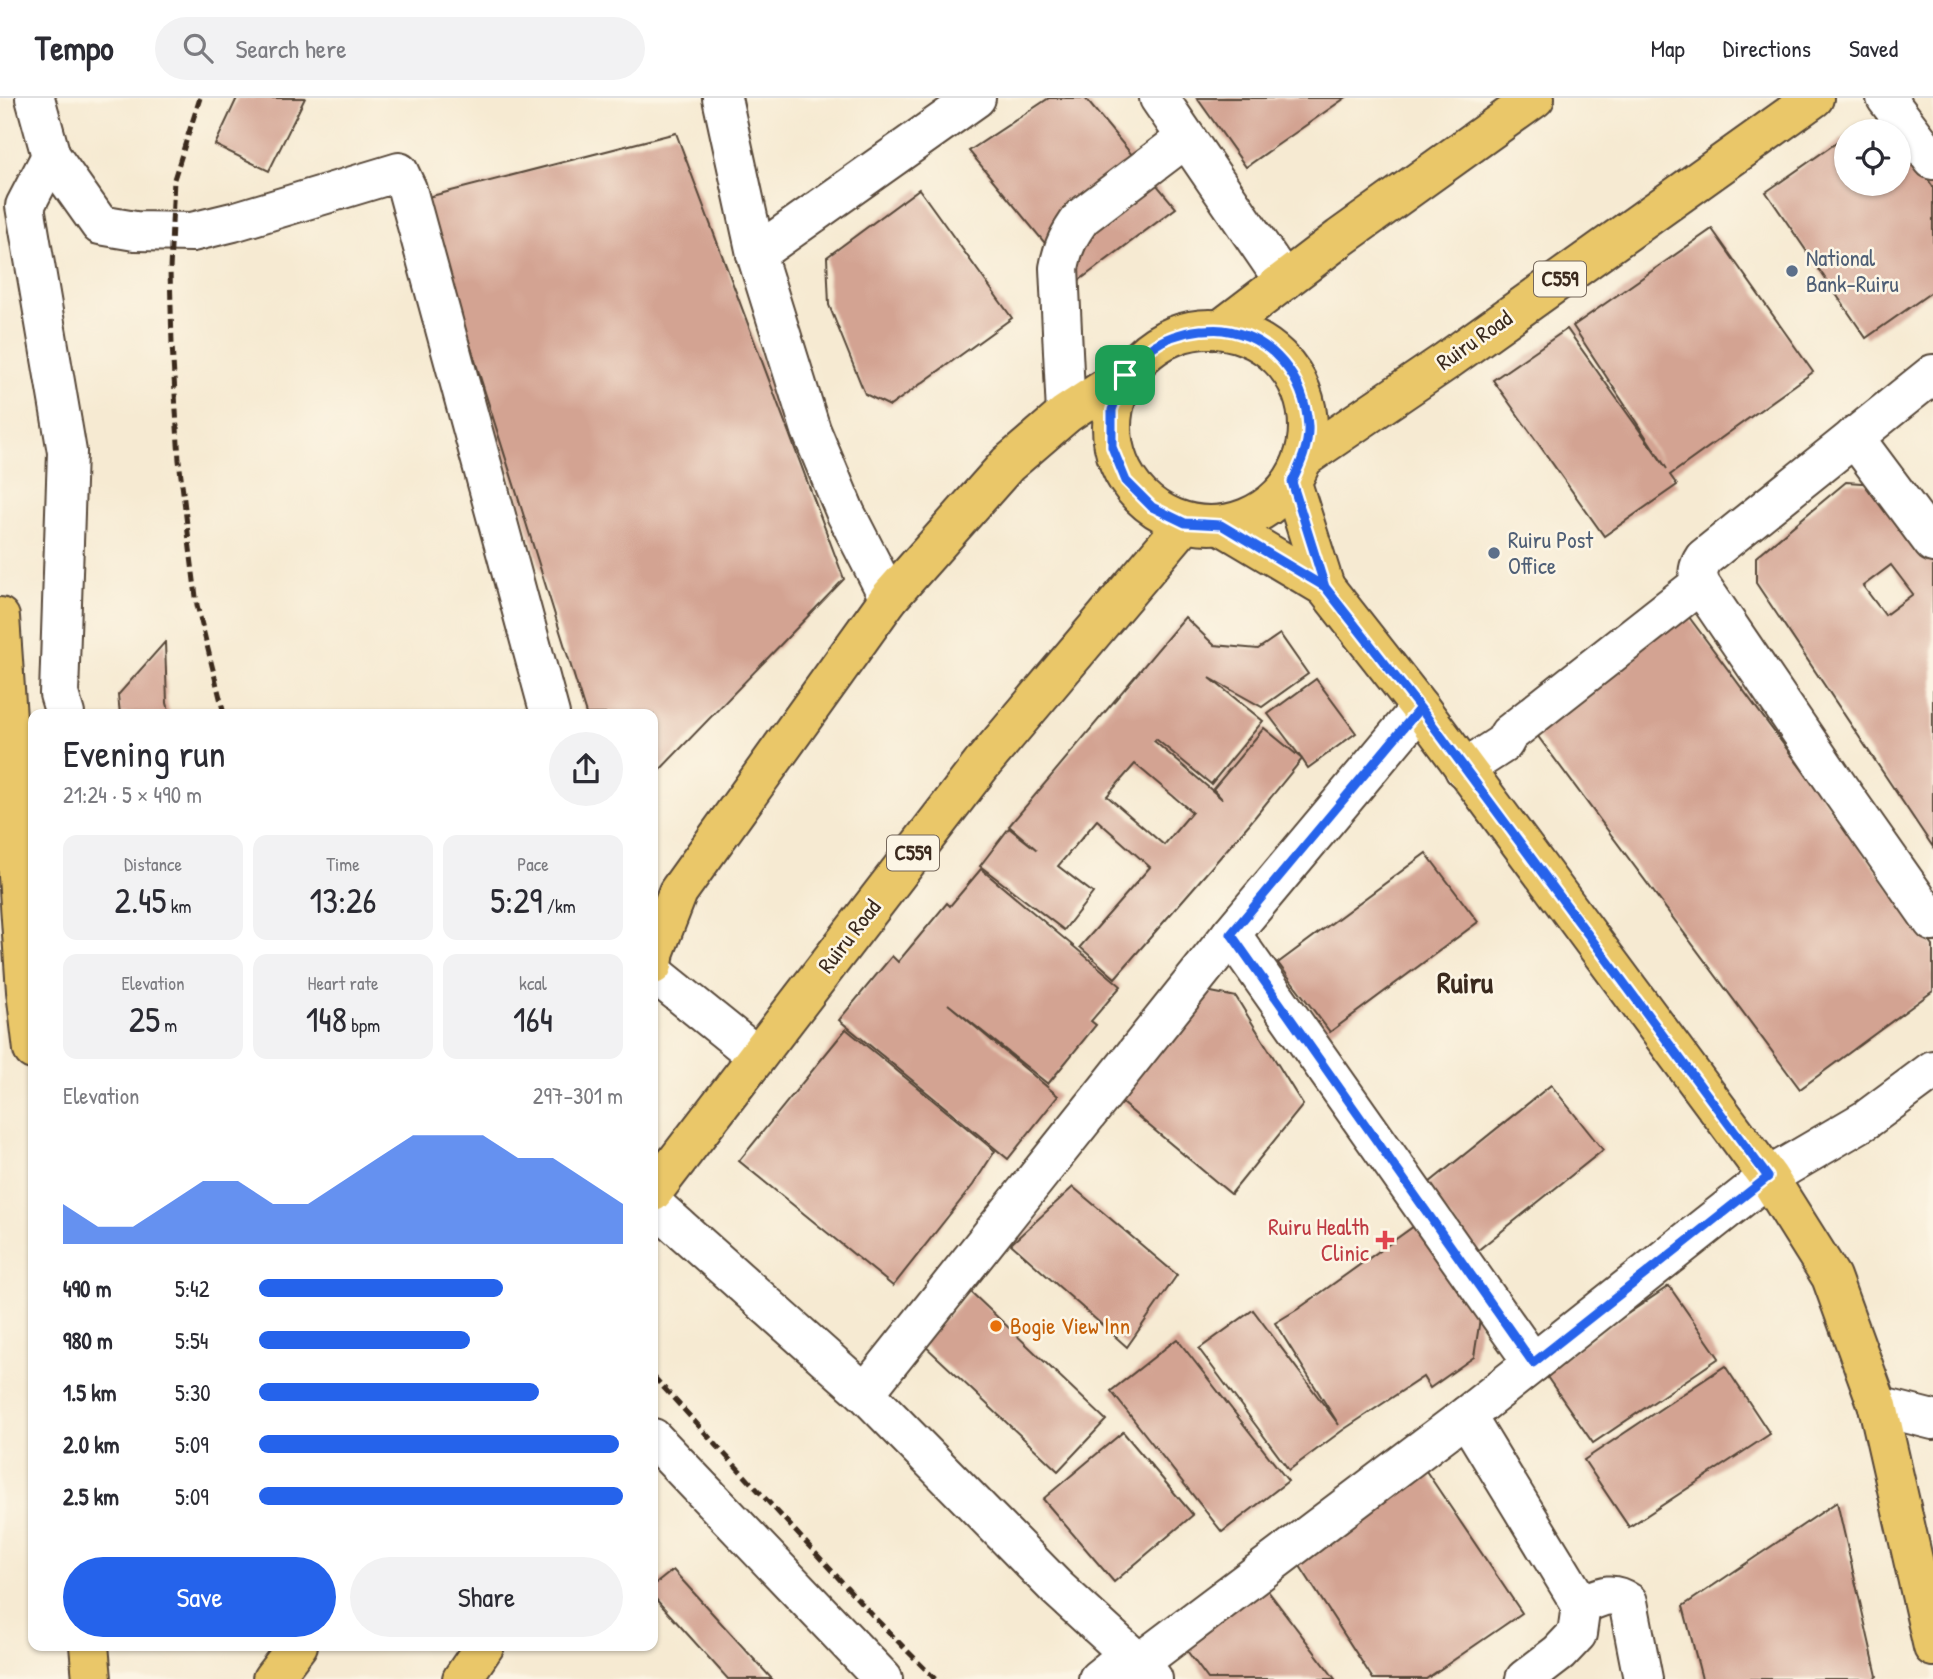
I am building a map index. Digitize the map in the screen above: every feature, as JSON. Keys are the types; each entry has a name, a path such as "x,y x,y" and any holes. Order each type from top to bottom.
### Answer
{"main road":[{"path":"1222,329 1339,237 1535,98"},
{"name":"Ruiru Road","path":"1298,470 1444,362 1814,98"},
{"path":"658,942 678,892 889,598 1008,464 1066,414 1125,375 1150,348 1184,332 1222,329 1250,337 1274,352 1293,374 1305,400 1309,429 1298,470 1261,511 1203,524"},
{"path":"1125,375 1112,410 1112,447 1126,481 1152,507 1203,524 1325,587 1420,708 1768,1177 1831,1277 1878,1406 1933,1647"},
{"path":"1298,470 1325,587"},
{"name":"Ruiru Road","path":"658,1185 982,764 1203,524"},
{"path":"0,617 25,847 28,1008"},
{"path":"90,1651 92,1679"},
{"path":"272,1679 293,1651"},
{"path":"462,1679 481,1651"}],"street":[{"path":"35,98 51,156 100,225 135,231 192,232 399,172 407,189 549,709"},
{"path":"722,98 756,254 811,430 846,514 889,598"},
{"path":"756,254 976,98"},
{"path":"1159,98 1284,281"},
{"path":"1886,98 1933,160"},
{"path":"1066,414 1059,268 1062,248 1082,217 1186,138"},
{"path":"51,156 25,206 67,452 59,694 64,709"},
{"path":"1933,374 1704,558 1698,567 1700,584 1933,922"},
{"path":"1854,437 1933,544"},
{"path":"1464,769 1504,743 1509,734 1700,584"},
{"path":"865,1392 1231,934 1420,708"},
{"path":"1231,934 1533,1363"},
{"path":"658,952 757,1056"},
{"path":"1098,1679 1140,1665 1466,1416 1768,1177 1867,1119 1933,1070"},
{"path":"658,1207 865,1392 1057,1588 1140,1665"},
{"path":"1878,1406 1933,1420"},
{"path":"1466,1416 1581,1605 1577,1634 1559,1653 1525,1679"},
{"path":"658,1443 883,1679"},
{"path":"1581,1605 1608,1594 1628,1601 1643,1679"}],"building":[{"path":"237,98 305,98 269,171 215,145"},
{"path":"1049,98 1085,98 1176,208 1077,282 969,151"},
{"path":"1197,98 1345,98 1246,167"},
{"path":"676,133 844,579 658,772 658,709 584,709 424,198"},
{"path":"1834,144 1834,196 1911,196 1911,153 1933,187 1933,291 1866,338 1766,192"},
{"path":"919,189 1012,318 890,406 865,394 829,305 827,257"},
{"path":"1712,229 1813,372 1670,475 1677,485 1604,536 1493,380 1567,329 1667,469 1573,326"},
{"path":"1846,482 1877,484 1933,560 1933,847 1756,583 1756,557","holes":["1891,565 1913,594 1885,615 1863,586"]},
{"path":"1686,613 1933,946 1933,991 1800,1089 1531,727"},
{"path":"1185,617 1214,645 1258,649 1280,634 1308,674 1262,707 1210,678 1263,721 1211,784 1156,739 1154,741 1222,799 1213,789 1264,728 1302,759 1115,978 1080,947 1150,867 1097,820 1058,866 1093,893 1064,930 980,866 1009,828 1037,850 1009,826","holes":["1135,764 1192,812 1164,845 1107,796"]},
{"path":"165,642 169,709 119,709 118,695"},
{"path":"1316,679 1356,733 1308,768 1268,714"},
{"path":"1426,853 1478,922 1330,1032 1278,963"},
{"path":"981,869 1121,986 1091,1021 1096,1025 1048,1084 948,1004 1058,1096 1008,1159 839,1020 892,956 898,962 947,903 950,906"},
{"path":"1196,989 1236,997 1303,1105 1231,1194 1110,1093"},
{"path":"846,1029 995,1151 973,1185 893,1286 739,1161"},
{"path":"1551,1085 1603,1150 1477,1251 1424,1187"},
{"path":"1073,1187 1177,1275 1127,1347 1011,1244"},
{"path":"1417,1224 1480,1319 1474,1357 1430,1388 1423,1377 1289,1470 1199,1349 1253,1310 1339,1425 1275,1323"},
{"path":"1669,1286 1719,1358 1593,1443 1543,1371"},
{"path":"971,1292 1106,1420 1058,1471 922,1343"},
{"path":"1177,1339 1288,1481 1222,1532 1111,1391"},
{"path":"1725,1366 1770,1434 1629,1527 1584,1460"},
{"path":"1123,1432 1193,1515 1114,1582 1043,1499"},
{"path":"1422,1465 1522,1613 1426,1679 1373,1679 1291,1552"},
{"path":"1837,1502 1877,1676 1873,1679 1702,1679 1683,1606"},
{"path":"673,1570 772,1679 728,1679 658,1602 658,1582"},
{"path":"1262,1583 1335,1679 1208,1679 1182,1644"}],"railway":[{"path":"200,98 174,179 170,270 172,344 179,460 197,605 223,709"},
{"path":"658,1381 876,1619 935,1679"}],"place":[{"name":"National Bank-Ruiru","path":"1792,271"},
{"name":"Ruiru Post Office","path":"1494,553"},
{"name":"Ruiru Health Clinic","path":"1385,1240"},
{"name":"Bogie View Inn","path":"996,1326"}],"district":[{"name":"Ruiru","path":"1465,983"}],"route":[{"path":"1125,375 1112,410 1112,447 1126,481 1152,507 1185,523 1221,525 1325,587 1420,708 1768,1177 1533,1363 1231,934 1420,708 1373,648 1325,587 1292,482 1304,458 1309,429 1305,400 1293,374 1274,352 1250,337 1222,329 1184,332 1150,348 1125,375"}]}
